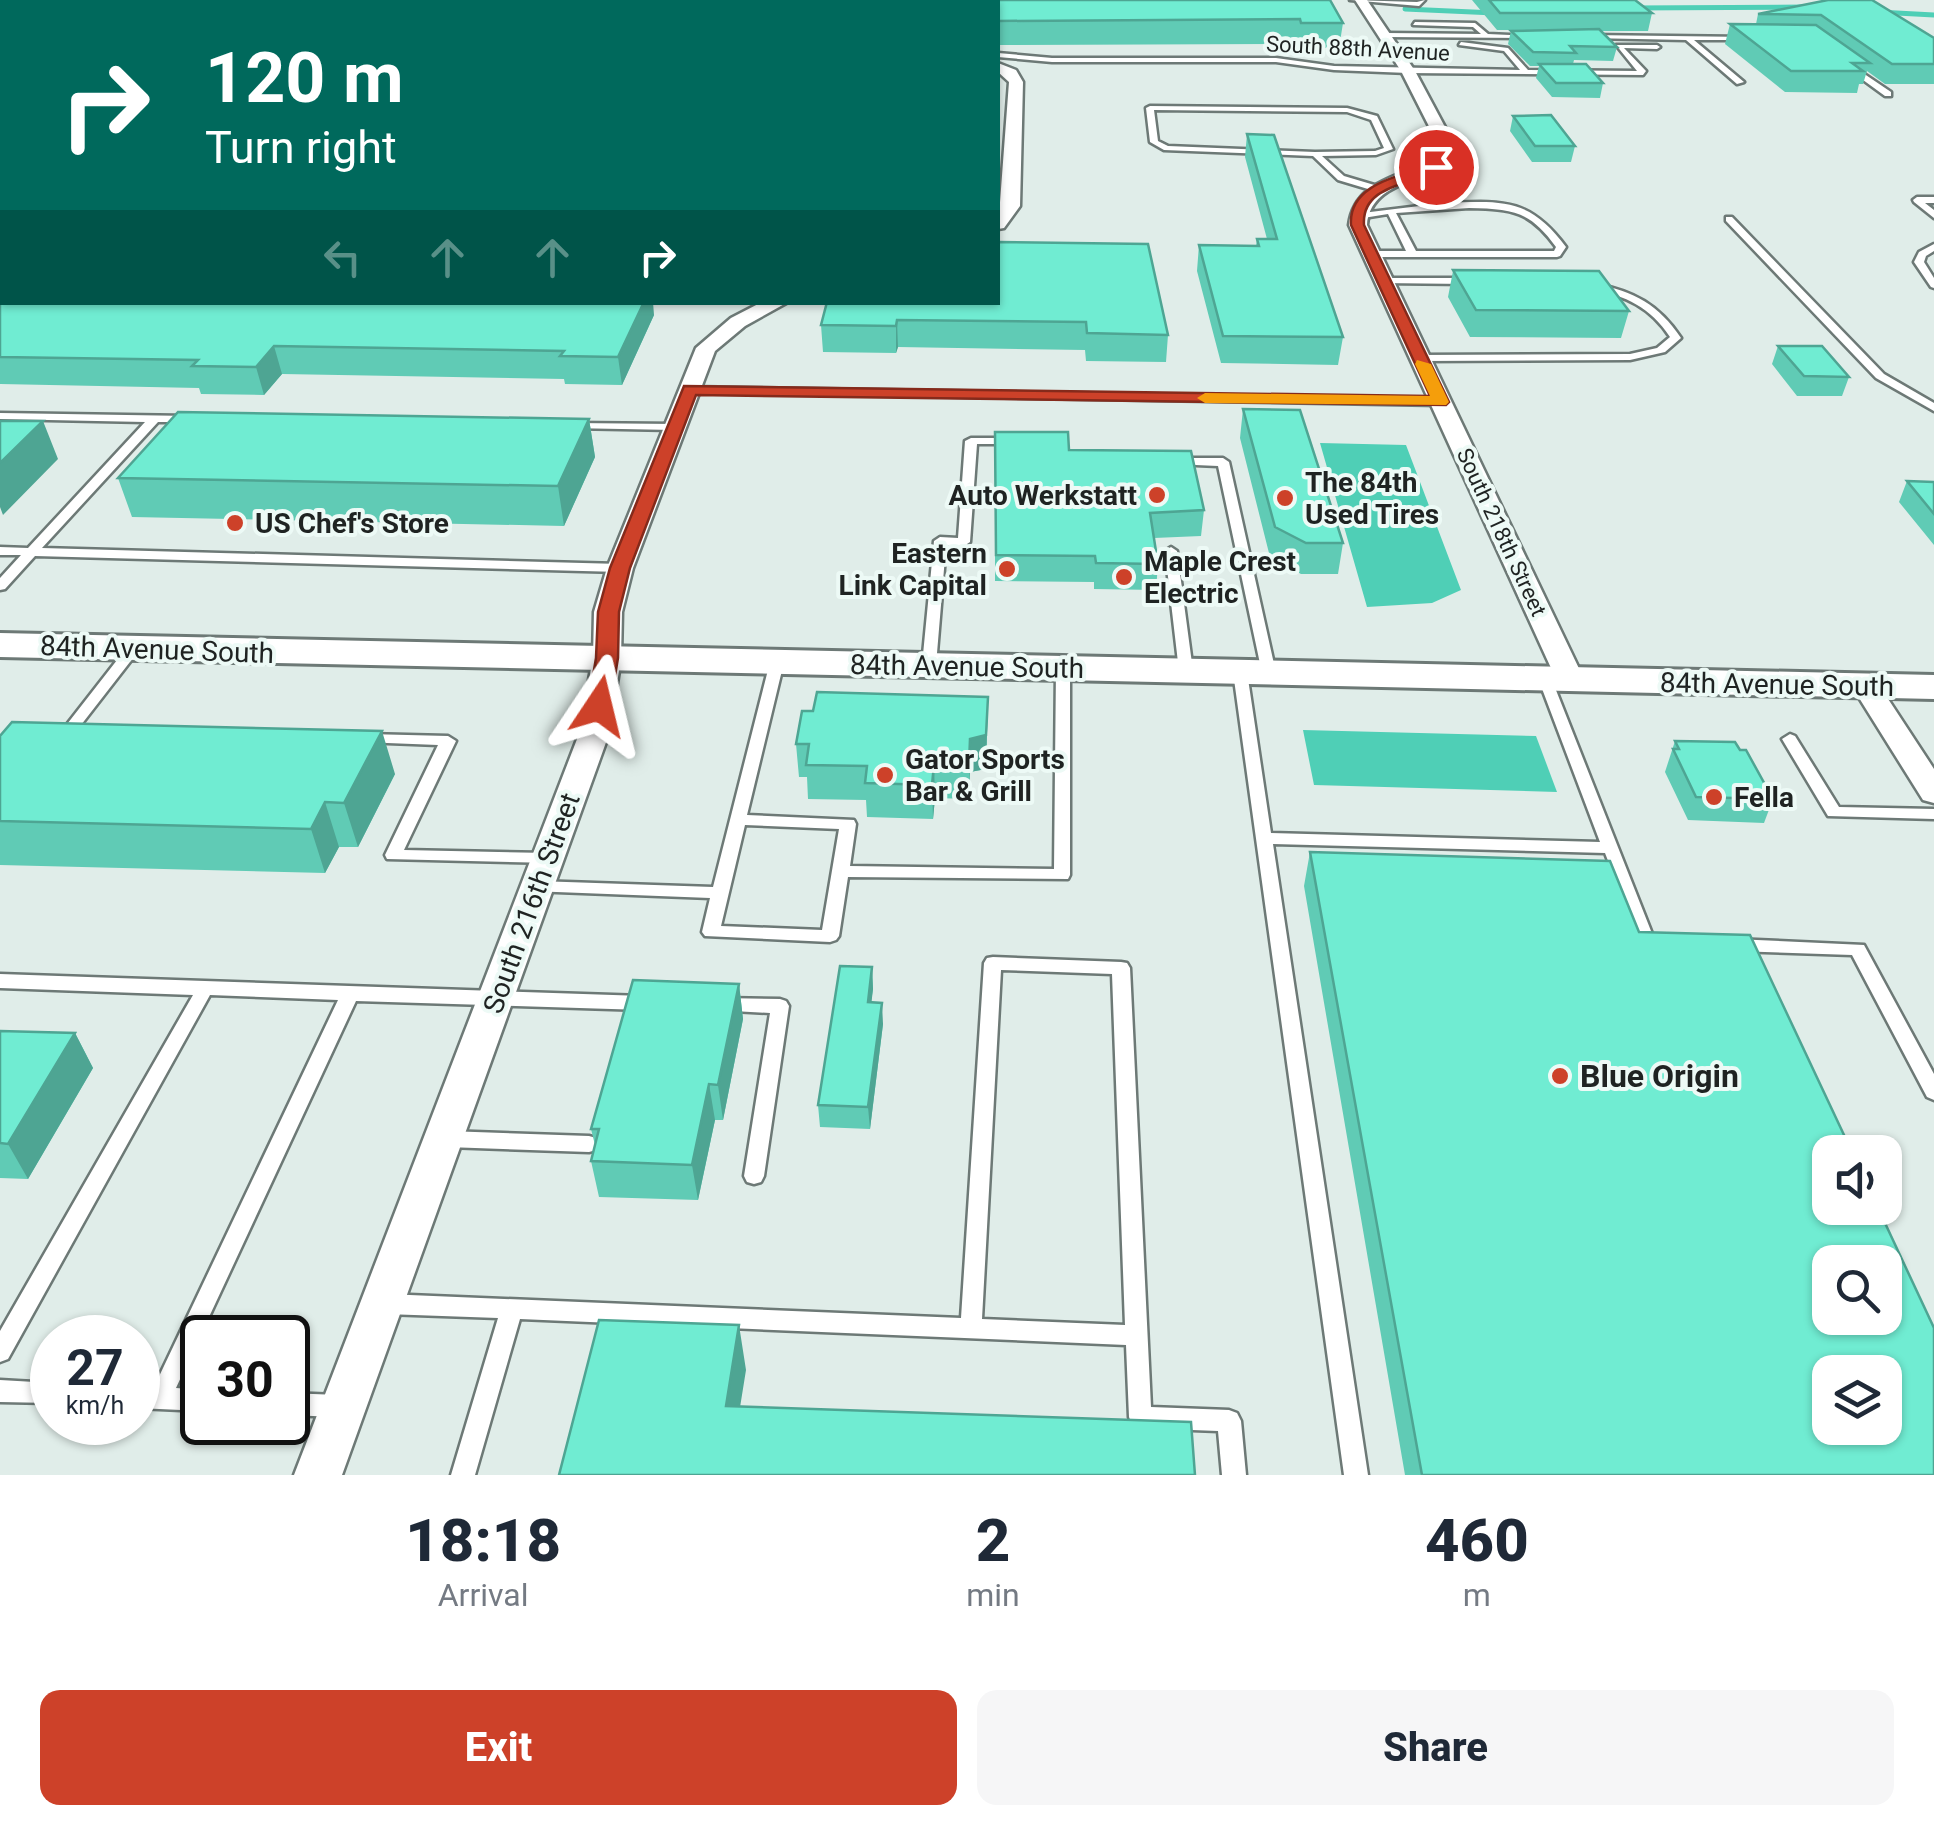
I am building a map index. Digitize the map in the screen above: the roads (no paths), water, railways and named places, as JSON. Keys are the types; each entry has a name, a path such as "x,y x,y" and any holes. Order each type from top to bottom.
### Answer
{"main road":[{"name":"84th Avenue South","path":"0,645 1934,687"}],"street":[{"path":"1357,216 1363,198 1436,167 1447,157 1446,144 1408,71 1386,34 1358,0"},
{"path":"1000,68 1011,73 1016,82 1004,192 1006,216 1000,222"},
{"name":"South 218th Street","path":"1357,216 1557,679"},
{"name":"South 216th Street","path":"318,1475 594,734 607,658 608,612 620,568 674,427 706,348 738,322 772,305"},
{"path":"1865,686 1934,793"}],"lane":[{"path":"1358,0 1409,4 1422,0"},
{"path":"1415,24 1475,24 1486,36"},
{"path":"1386,34 1541,36"},
{"path":"1432,35 1436,41 1506,49 1526,72"},
{"path":"1578,36 1760,38"},
{"path":"1688,38 1740,82"},
{"name":"South 88th Avenue","path":"1000,56 1052,60 1276,60 1334,68 1408,71 1643,73 1618,46 1657,47"},
{"path":"1843,61 1888,94"},
{"path":"1315,154 1376,154 1389,149 1374,118 1348,110 1150,108 1154,142 1167,148 1315,154 1341,178 1378,189"},
{"path":"1934,200 1917,200 1934,214"},
{"path":"1357,216 1391,210 1498,207 1527,212 1548,229 1560,247 1557,254 1372,254"},
{"path":"1391,210 1413,255"},
{"path":"1729,219 1880,376 1934,408"},
{"path":"1934,247 1922,254 1919,262 1934,284"},
{"path":"1384,281 1480,281"},
{"path":"1420,358 1630,357 1661,350 1676,338 1660,312 1651,306 1586,286"},
{"path":"690,390 1440,402"},
{"path":"0,416 212,420"},
{"path":"0,586 154,418"},
{"path":"559,425 674,427"},
{"path":"929,665 940,541 964,542 971,441 1036,441"},
{"path":"1154,462 1223,462 1254,672 1264,838 1356,1475"},
{"path":"0,552 620,568"},
{"path":"1170,552 1186,671"},
{"path":"89,732 61,731 133,648"},
{"path":"738,820 848,824 830,936 711,932 720,893 738,820 777,662"},
{"path":"841,872 1062,875 1063,668"},
{"path":"1557,679 1611,848 1648,942 1666,942"},
{"path":"348,738 448,741 394,855 720,893"},
{"path":"1790,739 1834,812 1934,814"},
{"path":"1264,838 1611,848"},
{"path":"1724,944 1858,949 1934,1092"},
{"path":"971,1328 993,963 1120,968 1140,1417 1229,1420 1234,1475"},
{"path":"0,981 669,1003"},
{"path":"0,1352 205,989"},
{"path":"160,1376 350,994"},
{"path":"706,1004 780,1006 754,1176"},
{"path":"443,1138 589,1144"},
{"path":"382,1304 1136,1334"},
{"path":"462,1475 512,1309"},
{"path":"0,1390 30,1392"},
{"path":"310,1405 343,1407"}],"waterway":[{"path":"1629,8 1805,7"},
{"path":"1405,9 1495,13"},
{"path":"1878,12 1934,15"}],"place":[{"name":"Auto Werkstatt","path":"1157,495"},
{"name":"The 84th Used Tires","path":"1285,498"},
{"name":"US Chef's Store","path":"235,523"},
{"name":"Eastern Link Capital","path":"1007,569"},
{"name":"Maple Crest Electric","path":"1124,577"},
{"name":"Gator Sports Bar & Grill","path":"885,775"},
{"name":"Fella","path":"1714,797"},
{"name":"Blue Origin","path":"1560,1076"}]}
